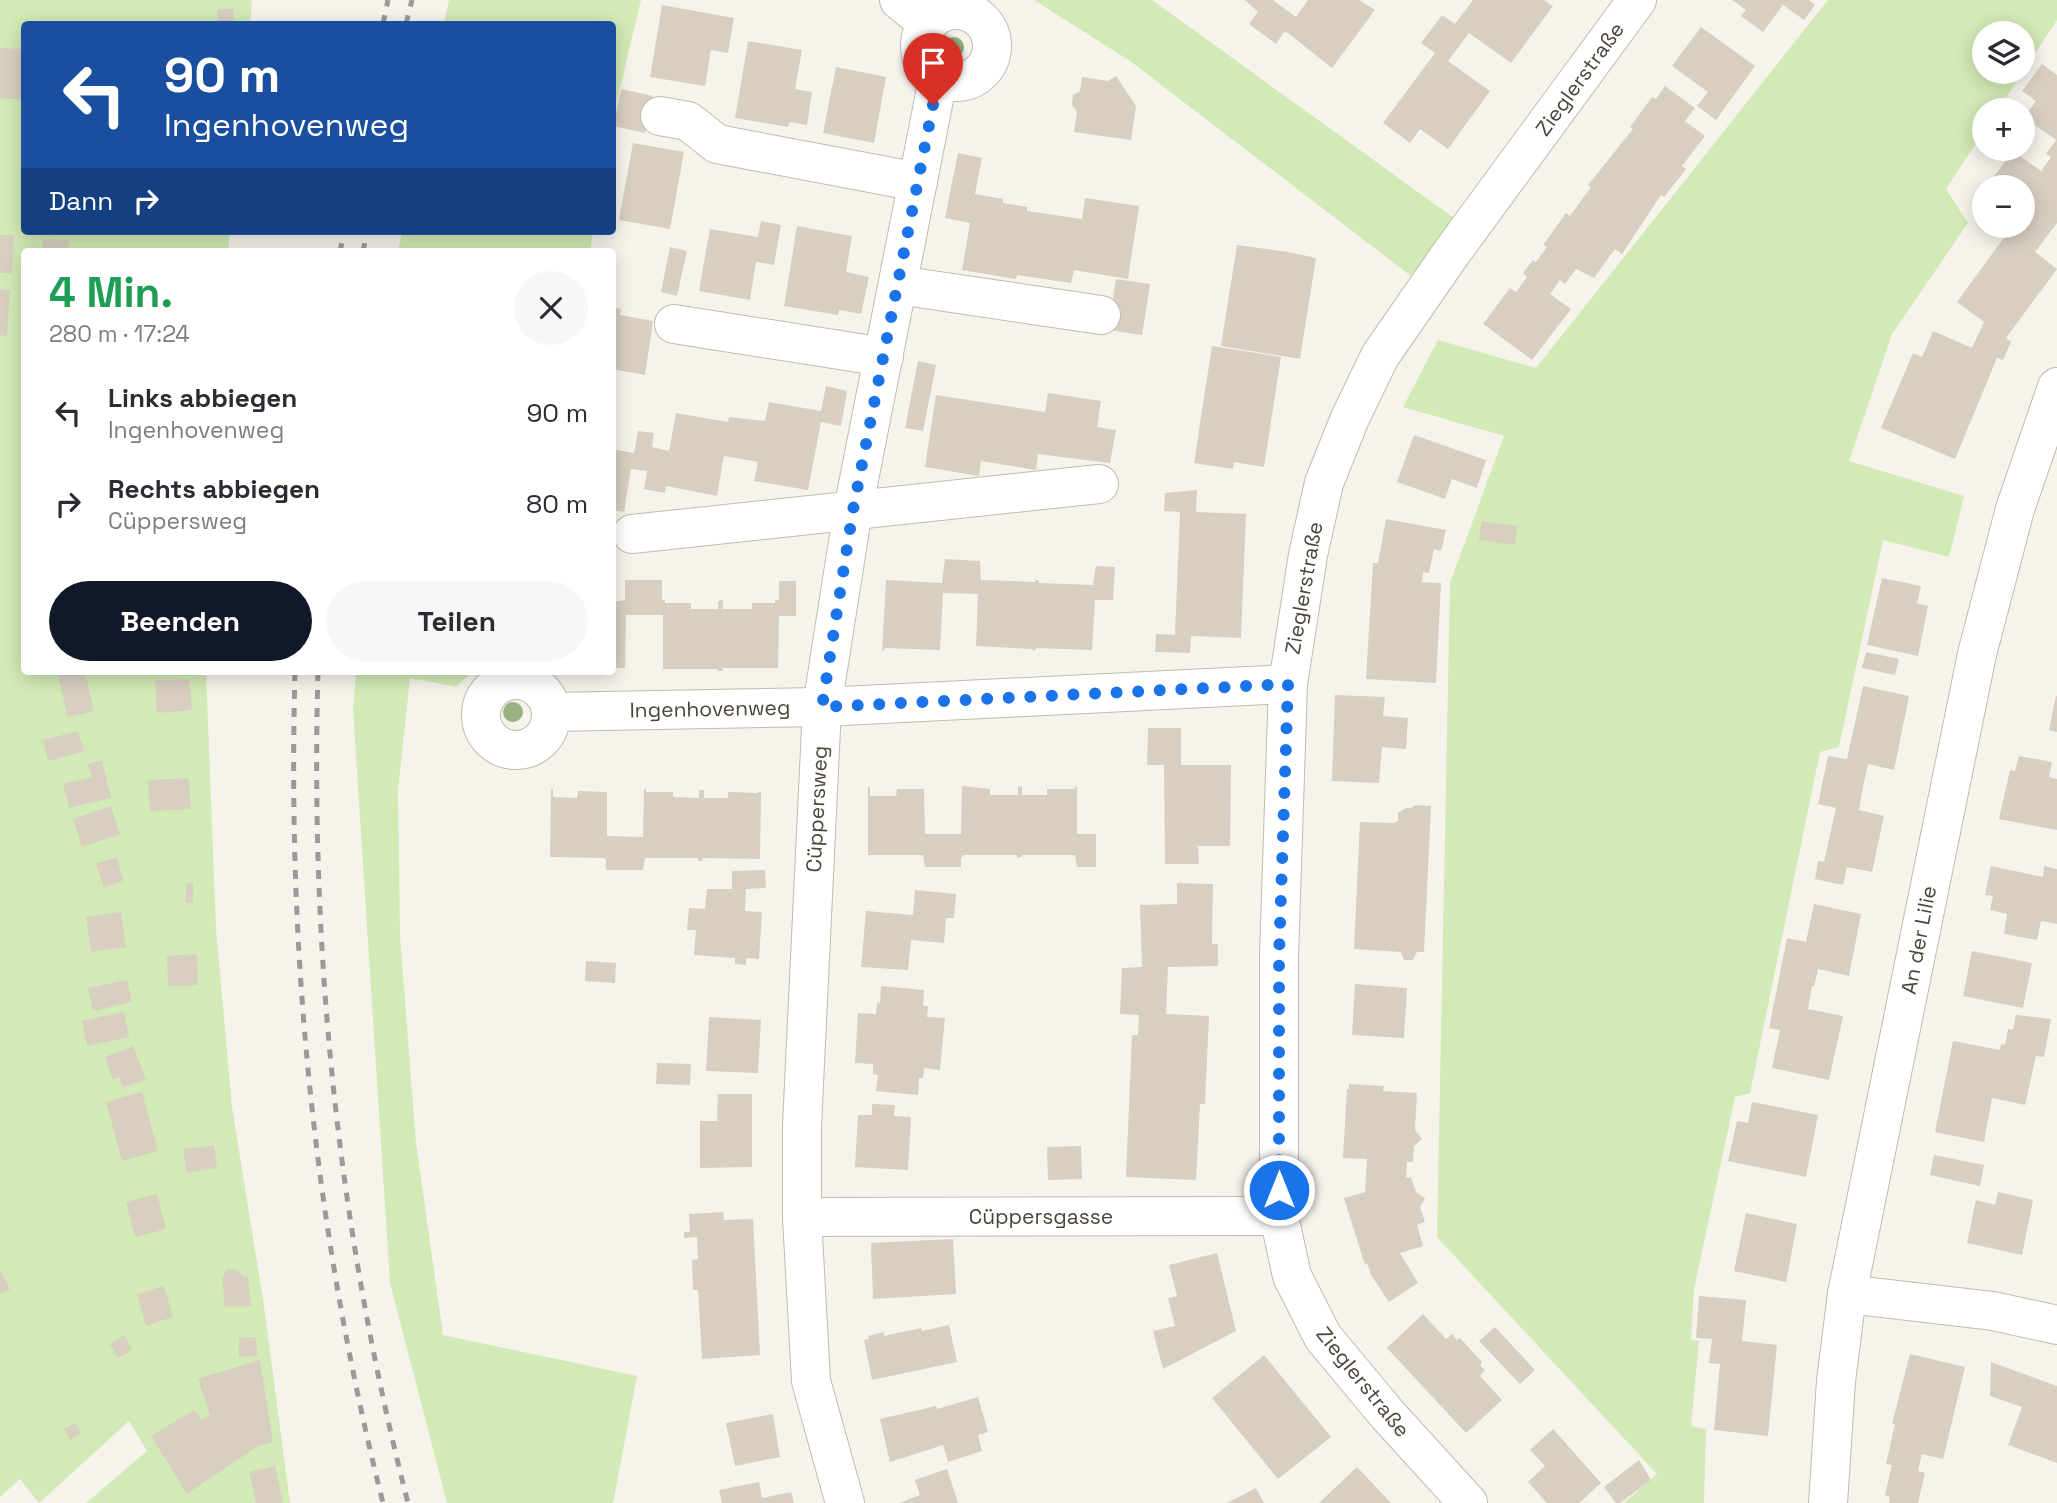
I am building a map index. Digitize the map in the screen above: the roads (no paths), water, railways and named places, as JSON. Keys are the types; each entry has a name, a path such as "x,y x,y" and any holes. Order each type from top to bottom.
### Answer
{"street":[{"name":"Zieglerstraße","path":"1468,1503 1322,1337 1292,1276 1279,1216 1279,956 1288,684 1308,555 1324,483 1350,418 1380,356 1452,252 1637,0"},
{"path":"955,9 970,12 983,21 992,43 987,66 976,77 963,82 951,83 938,79 926,68 919,50 920,36 913,11 938,13 955,9"},
{"name":"Cüppersweg","path":"845,1503 811,1381 802,1217 802,1126 822,707 853,510 938,79"},
{"path":"660,116 688,121 717,144 918,182"},
{"path":"898,285 1101,315"},
{"path":"674,324 884,357"},
{"name":"An der Lilie","path":"1828,1503 1836,1381 1847,1294 1977,654 2015,509 2057,387"},
{"path":"632,534 1099,484"},
{"name":"Ingenhovenweg","path":"551,712 822,707 1288,684"},
{"name":"Cüppersgasse","path":"802,1217 1279,1216"},
{"path":"1847,1294 1993,1311 2057,1325"}],"railway":[{"path":"384,21 388,0"},
{"path":"407,21 412,0"},
{"path":"341,248 343,235"},
{"path":"364,248 366,235"},
{"path":"295,675 296,882 310,1090 339,1298 383,1503"},
{"path":"318,675 319,882 334,1091 363,1298 408,1503"}]}
